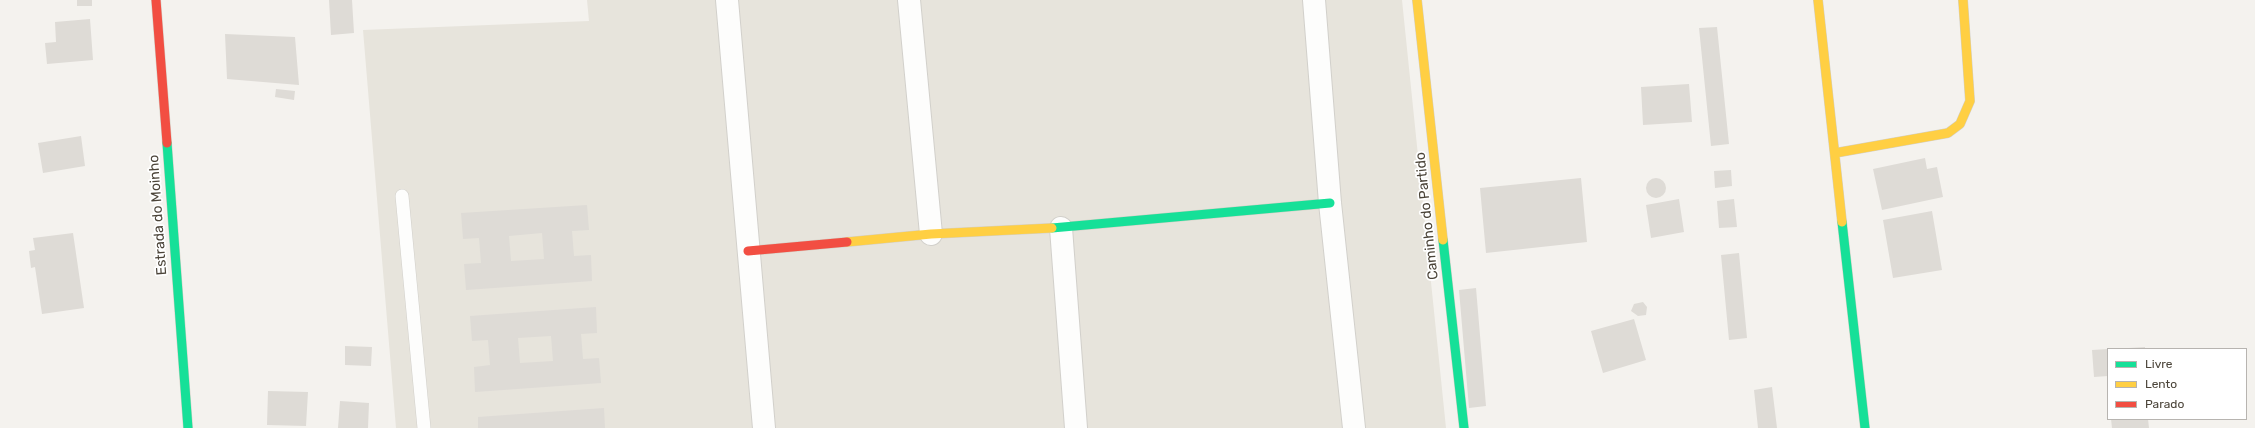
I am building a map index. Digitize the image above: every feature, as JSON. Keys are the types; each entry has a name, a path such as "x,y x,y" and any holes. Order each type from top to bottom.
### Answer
{"street":[{"name":"Estrada do Moinho","path":"156,0 188,428"},
{"path":"727,0 764,428"},
{"path":"909,0 930,234"},
{"path":"1314,0 1330,203 1354,428"},
{"name":"Caminho do Partido","path":"1417,0 1464,428"},
{"path":"1818,0 1865,428"},
{"path":"1835,153 1948,133 1960,124 1970,101 1963,0"},
{"path":"748,251 930,234 1061,228 1330,203"},
{"path":"1061,228 1076,428"}],"lane":[{"path":"402,196 424,428"}],"shaded area":[{"path":"587,0 1402,0 1446,428 396,428 363,30 589,21"}],"building":[{"path":"77,0 92,0 92,6 77,6"},
{"path":"329,0 352,0 354,33 331,35"},
{"path":"90,19 93,60 47,64 45,43 56,42 55,22"},
{"path":"1717,27 1729,144 1711,146 1699,28"},
{"path":"225,34 295,37 299,85 227,79"},
{"path":"1689,84 1692,122 1643,125 1641,87"},
{"path":"276,89 295,91 294,100 275,97"},
{"path":"81,136 85,166 43,173 38,143"},
{"path":"1925,158 1927,169 1937,167 1943,197 1882,210 1873,169"},
{"path":"1731,170 1732,186 1715,188 1714,171"},
{"path":"1581,178 1587,242 1486,253 1480,188"},
{"path":"1656,178 1663,181 1666,188 1663,195 1656,198 1649,195 1646,188 1649,181"},
{"path":"1679,199 1684,232 1651,238 1646,205"},
{"path":"1734,199 1737,227 1719,228 1717,201"},
{"path":"587,205 589,230 572,231 574,256 591,255 592,281 466,290 464,264 481,263 479,238 463,239 461,213","holes":["542,233 544,259 511,261 509,236"]},
{"path":"1932,211 1942,270 1893,278 1883,220"},
{"path":"73,233 84,308 42,314 35,267 31,268 29,251 35,250 33,238"},
{"path":"1739,253 1747,338 1729,340 1721,255"},
{"path":"1476,288 1486,406 1469,408 1459,290"},
{"path":"1643,302 1647,307 1646,315 1638,316 1631,311 1634,304"},
{"path":"596,307 597,333 581,334 583,359 599,358 601,383 475,392 474,367 490,365 488,340 472,341 470,316","holes":["551,336 553,361 520,363 518,338"]},
{"path":"1634,319 1646,360 1603,373 1591,331"},
{"path":"345,346 372,347 371,366 345,365"},
{"path":"2107,349 2107,376 2094,377 2092,350"},
{"path":"1772,387 1777,428 1758,428 1754,390"},
{"path":"268,391 308,392 306,426 267,425"},
{"path":"340,401 369,403 368,428 338,428"},
{"path":"604,408 605,428 478,428 478,417"},
{"path":"2111,420 2148,420 2149,428 2112,428"}],"traffic: fast":[{"path":"167,143 188,428"},
{"path":"1052,228 1330,203"},
{"path":"1842,222 1865,428"},
{"path":"1443,240 1464,428"}],"traffic: slow":[{"path":"1417,0 1443,240"},
{"path":"1818,0 1842,222"},
{"path":"1835,153 1948,133 1960,124 1970,101 1963,0"},
{"path":"847,242 931,234 1052,228"}],"traffic: jam":[{"path":"156,0 167,143"},
{"path":"748,251 847,242"}]}
